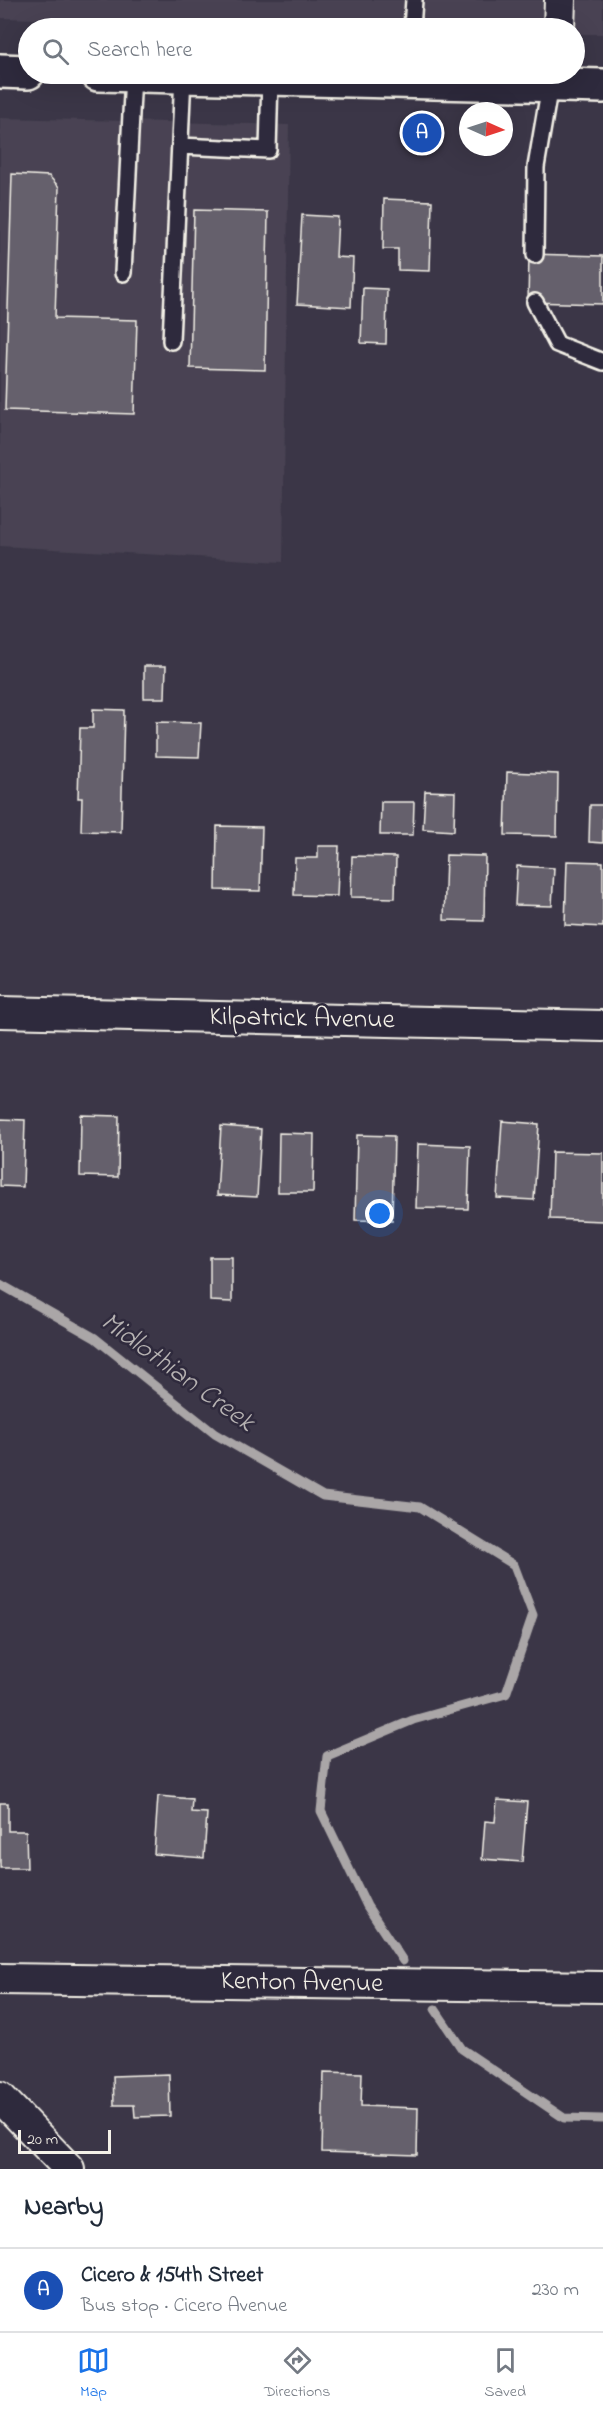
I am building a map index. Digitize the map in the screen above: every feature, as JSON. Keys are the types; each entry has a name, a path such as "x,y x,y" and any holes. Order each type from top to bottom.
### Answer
{"main road":[{"path":"0,71 18,72"},
{"path":"584,84 603,86"}],"street":[{"path":"559,18 560,0"},
{"name":"Kilpatrick Avenue","path":"0,1012 603,1026"},
{"name":"Kenton Avenue","path":"0,1979 603,1987"},
{"path":"0,2097 69,2169"}],"lane":[{"path":"413,18 414,0"},
{"path":"123,273 132,84"},
{"path":"171,341 183,84"},
{"path":"180,146 268,150 270,84"},
{"path":"535,255 537,167 554,84"},
{"path":"535,302 556,344 603,363"}],"shaded area":[{"path":"0,0 603,0 603,34 585,34 585,18 0,18"},
{"path":"0,118 289,125 283,562 0,546"}],"building":[{"path":"12,174 49,176 59,187 55,318 137,320 134,414 5,410"},
{"path":"384,199 432,201 430,271 398,270 398,249 383,249"},
{"path":"194,210 268,212 265,370 190,368"},
{"path":"302,215 338,217 336,257 353,258 351,307 297,304"},
{"path":"529,254 603,256 603,304 528,302"},
{"path":"363,288 387,289 386,344 361,343"},
{"path":"144,666 166,666 165,698 144,698"},
{"path":"93,709 124,710 121,832 81,831 82,798 78,798 80,728 93,728"},
{"path":"156,722 201,723 199,757 156,756"},
{"path":"507,772 558,774 557,836 505,835"},
{"path":"425,791 455,792 454,831 423,829"},
{"path":"381,802 414,802 413,835 380,835"},
{"path":"590,805 603,805 603,843 589,842"},
{"path":"217,826 262,827 260,891 216,890"},
{"path":"318,846 339,846 337,896 294,895 295,858 318,858"},
{"path":"446,855 485,856 484,921 444,920"},
{"path":"352,856 396,857 395,898 351,897"},
{"path":"567,861 603,862 603,927 565,925"},
{"path":"517,866 554,868 552,906 515,905"},
{"path":"81,1115 119,1116 118,1177 80,1176"},
{"path":"0,1119 25,1120 23,1187 0,1186"},
{"path":"502,1121 539,1124 534,1200 497,1198"},
{"path":"221,1126 261,1129 257,1197 217,1195"},
{"path":"279,1133 314,1134 313,1192 278,1192"},
{"path":"357,1135 394,1136 392,1221 355,1220"},
{"path":"418,1144 470,1146 468,1209 416,1208"},
{"path":"552,1152 603,1153 603,1221 550,1219"},
{"path":"210,1257 232,1257 232,1302 210,1301"},
{"path":"158,1796 192,1799 191,1812 207,1813 204,1858 154,1854"},
{"path":"497,1800 527,1802 522,1862 482,1859 485,1821 495,1822"},
{"path":"0,1803 8,1803 8,1831 26,1831 27,1868 0,1868"},
{"path":"324,2072 362,2073 361,2106 418,2108 417,2155 322,2152"},
{"path":"169,2074 170,2116 135,2117 134,2105 114,2105 113,2076"}],"waterway":[{"name":"Midlothian Creek","path":"0,1284 95,1338 215,1434 323,1496 420,1507 514,1565 533,1615 506,1694 413,1720 327,1756 321,1811 367,1906 403,1961"},
{"name":"Midlothian Creek","path":"435,2009 462,2049 564,2118 603,2119"}],"place":[{"name":"Cicero & 154th Street","path":"422,133"}]}
